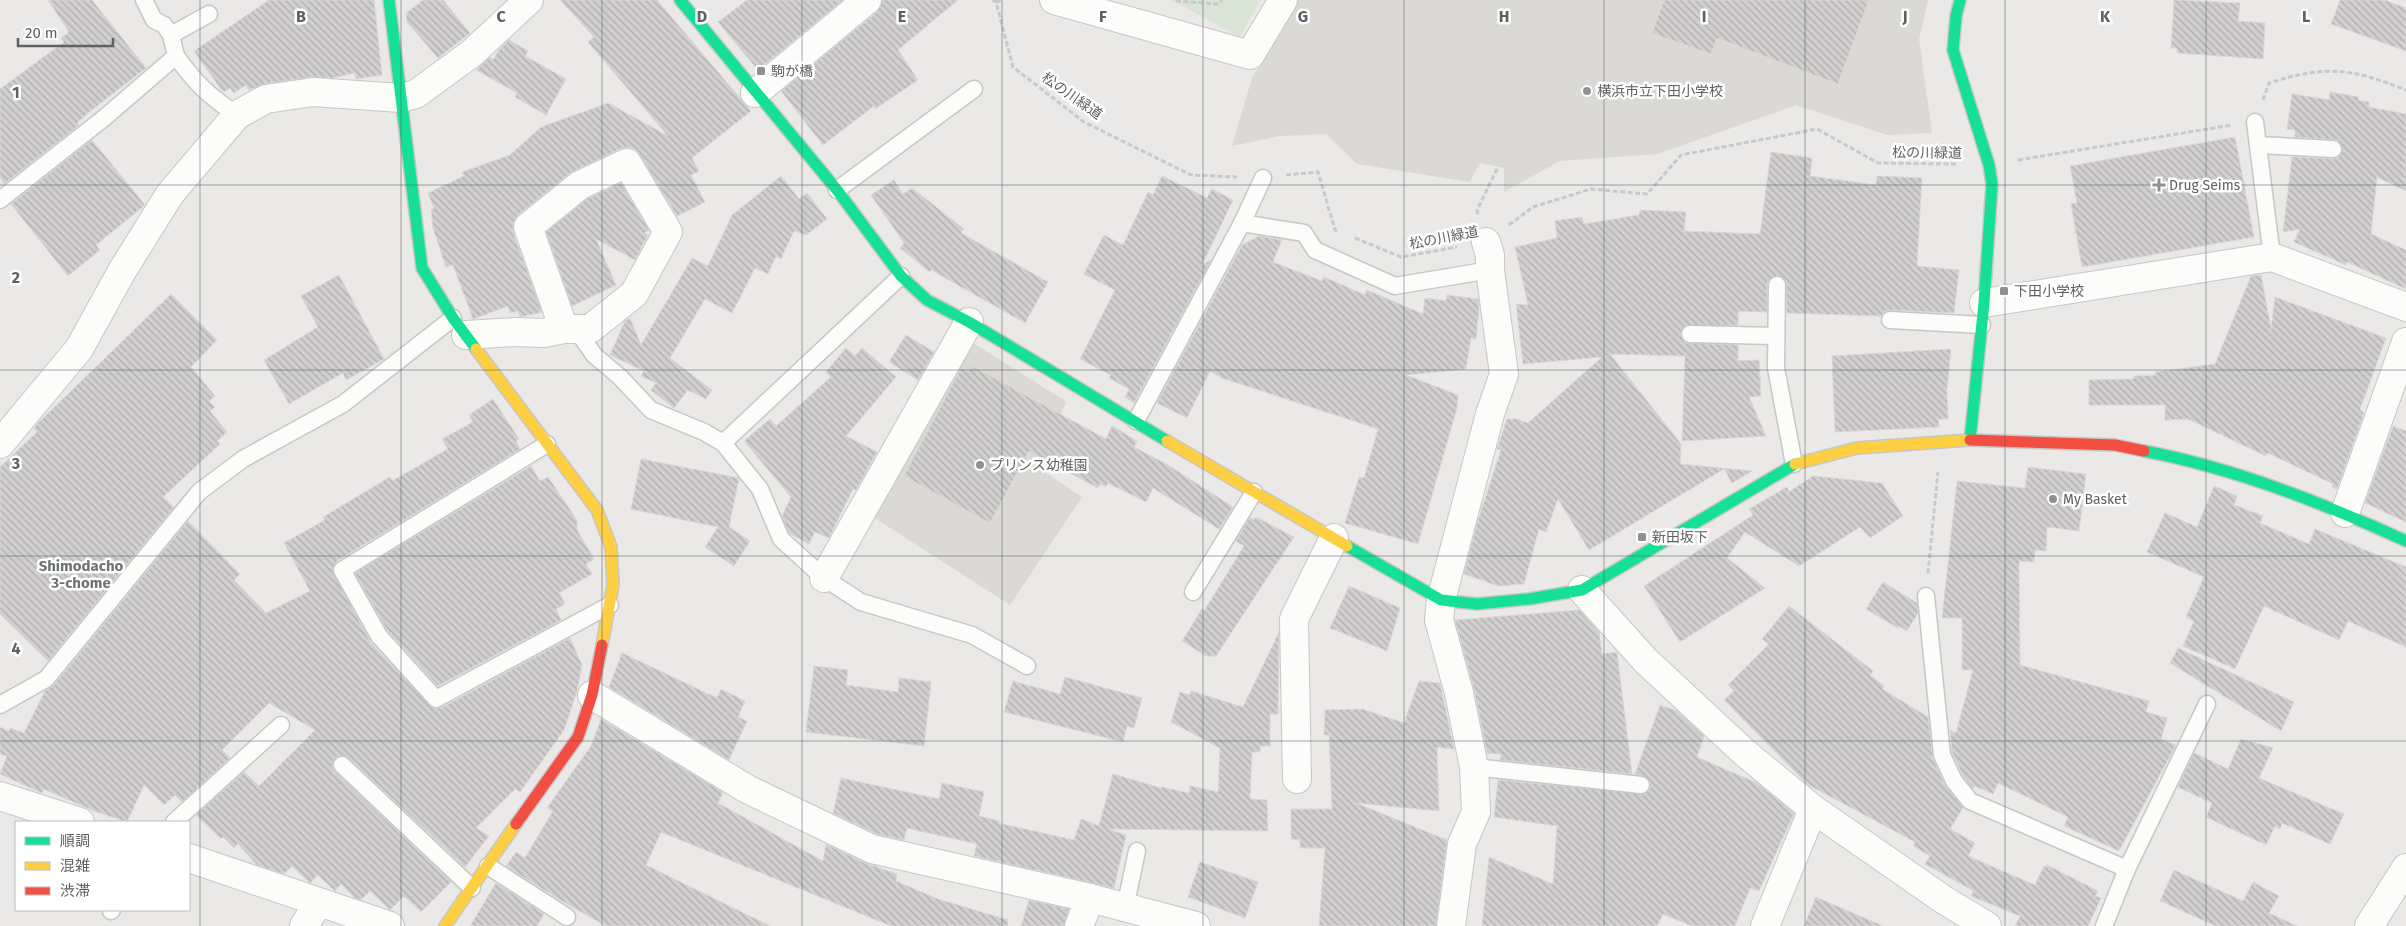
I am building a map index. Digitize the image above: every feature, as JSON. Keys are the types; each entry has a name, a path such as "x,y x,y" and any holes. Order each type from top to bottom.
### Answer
{"street":[{"path":"389,0 422,268 460,326 597,510 611,547 613,585 610,605 592,695 578,737 445,926"},
{"path":"0,444 79,349 122,271 170,194 237,115 266,100 313,92 401,98 416,94 472,53 530,0"},
{"path":"680,0 837,190 901,276 927,300 969,322 1254,492 1441,600 1477,604 1529,600 1578,589 1582,590 1794,464 1857,448 1970,440 2115,445 2202,463 2345,513 2406,542"},
{"path":"755,93 867,0"},
{"path":"1054,0 1250,55 1283,0"},
{"path":"1960,0 1956,16 1953,50 1989,165 1992,184 1983,314 1970,440"},
{"path":"460,326 544,333 570,329 590,330 634,294 668,232 627,163 580,185 528,227 570,329"},
{"path":"1451,926 1462,844 1476,812 1474,767 1459,693 1439,620 1441,600 1490,414 1504,374 1490,270 1490,255 1486,242"},
{"path":"1983,314 2272,257 2406,307"},
{"path":"824,578 969,322"},
{"path":"2345,513 2404,354"},
{"path":"1297,780 1294,619 1334,538"},
{"path":"1582,590 1646,661 1745,753 1813,809 1944,900 1986,926"},
{"path":"592,695 747,789 872,848 1090,898 1196,926"},
{"path":"0,796 77,821"},
{"path":"1765,926 1813,809"},
{"path":"190,858 390,926"},
{"path":"2369,926 2406,868"},
{"path":"1080,926 1090,898"},
{"path":"304,926 318,903"}],"lane":[{"path":"144,0 154,20 164,24 171,35 176,56 192,78 210,97 237,115"},
{"path":"171,35 209,14"},
{"path":"0,200 104,118 176,56"},
{"path":"837,190 974,89"},
{"path":"2255,122 2272,257"},
{"path":"2258,145 2333,149"},
{"path":"1136,421 1242,223 1263,178"},
{"path":"1242,223 1304,233 1315,250 1395,286 1490,270"},
{"path":"723,443 901,276"},
{"path":"1777,285 1776,368 1794,464"},
{"path":"1890,320 1983,314"},
{"path":"0,706 46,679 199,492 243,459 343,404 460,326"},
{"path":"570,329 651,410 704,432 723,443 760,489 781,539 824,578 861,602 972,635 1027,666"},
{"path":"1690,334 1776,336"},
{"path":"547,444 342,570 379,636 436,699 610,605"},
{"path":"1193,592 1254,492"},
{"path":"1926,596 1942,755 1954,781 1970,801 2127,869"},
{"path":"2104,926 2127,869 2207,704"},
{"path":"175,821 281,725"},
{"path":"342,765 472,888"},
{"path":"1474,767 1641,785"},
{"path":"1125,908 1137,851"},
{"path":"488,866 567,917"}],"path":[{"path":"994,1 1003,0"},
{"path":"1172,1 1218,4 1222,0"},
{"name":"松の川緑道","path":"994,1 1013,67 1084,122 1191,175 1263,178 1318,172 1335,230 1343,233"},
{"path":"1989,165 2255,122 2269,83 2301,73 2325,70 2356,73 2406,90"},
{"name":"松の川緑道","path":"1351,237 1401,257 1486,242 1533,207 1591,189 1647,194 1682,155 1817,129 1878,163 1989,165"},
{"path":"1486,242 1477,210 1498,167"},
{"path":"1926,596 1933,513 1942,442"}],"shaded area":[{"name":"横浜市立下田小学校","path":"1297,0 1928,0 1919,39 1932,133 1887,135 1796,105 1658,154 1560,161 1504,192 1504,168 1480,163 1470,182 1357,164 1326,134 1280,136 1232,146 1252,78"},
{"path":"970,341 1067,402 1033,464 1082,497 1010,605 873,517"}],"green space":[{"path":"1171,0 1260,0 1240,37"}],"building":[{"path":"48,0 92,0 146,68 88,113 77,123 79,125 4,184 0,177 0,89 64,42 61,38 69,32"},
{"path":"269,0 374,0 382,75 356,79 355,73 333,78 311,77 264,84 249,90 246,85 234,93 230,88 223,92 194,51"},
{"path":"423,0 443,0 470,33 438,58 407,22 406,13"},
{"path":"560,0 657,0 751,111 692,158 699,171 691,175 705,202 677,216 635,149 627,147 620,149 570,173 518,215 513,223 513,232 542,312 520,317 518,311 510,313 508,306 473,319 453,265 446,267 433,228 431,210 434,208 428,193 464,176 462,172 510,155 541,127 608,103 668,136 588,42 594,37"},
{"path":"747,0 843,0 758,70 718,22"},
{"path":"882,0 958,0 898,50 918,80 875,109 874,106 823,145 781,91 877,12"},
{"path":"1664,0 1869,0 1838,84 1717,38 1711,54 1652,33"},
{"path":"2174,0 2240,3 2238,21 2265,23 2263,59 2177,53 2177,48 2171,48"},
{"path":"2340,0 2384,0 2406,8 2406,51 2331,24"},
{"path":"509,40 528,51 525,56 566,79 546,115 515,97 517,93 476,70 490,57 493,60 499,50"},
{"path":"2330,92 2359,97 2358,100 2369,102 2369,107 2406,114 2406,191 2377,177 2371,234 2406,250 2406,289 2347,262 2346,265 2294,242 2300,229 2283,232 2292,157 2333,159 2338,158 2343,150 2338,140 2295,137 2295,130 2287,129 2292,94 2329,100"},
{"name":"Drug Seims","path":"2235,137 2254,237 2082,267 2071,204 2077,203 2070,166"},
{"path":"92,140 145,205 96,245 100,250 68,276 11,204"},
{"path":"1771,152 1812,158 1810,176 1876,185 1877,176 1922,178 1917,266 1959,270 1954,313 1891,310 1885,311 1881,316 1787,313 1786,281 1777,275 1769,280 1767,284 1767,312 1738,311 1738,325 1685,326 1680,334 1685,343 1738,345 1738,361 1759,360 1761,396 1749,397 1766,436 1682,441 1685,356 1610,354 1681,444 1680,464 1752,471 1732,483 1724,469 1589,550 1558,499 1546,532 1539,529 1524,584 1498,586 1464,574 1478,520 1501,450 1497,449 1507,419 1517,419 1528,423 1602,357 1523,364 1516,304 1528,305 1515,247 1557,238 1555,221 1582,217 1584,224 1639,215 1640,210 1686,212 1684,231 1760,234"},
{"path":"781,176 799,199 807,193 827,219 806,235 794,231 781,259 776,256 768,274 755,268 732,313 705,299 670,358 712,390 706,399 688,390 674,408 651,390 656,383 641,376 644,371 610,355 625,321 630,318 641,345 692,258 708,266 732,215"},
{"path":"1162,176 1207,198 1212,189 1233,200 1202,265 1211,260 1134,403 1125,397 1129,389 1109,378 1111,375 1080,359 1115,290 1084,274 1104,235 1123,245 1148,192 1153,195"},
{"path":"894,180 903,194 912,188 964,229 961,233 1048,282 1025,323 931,270 930,272 900,248 904,243 871,195"},
{"path":"621,183 649,230 644,233 648,235 635,260 596,239 616,285 572,306 546,232 588,198"},
{"path":"1259,236 1282,240 1273,262 1322,281 1324,277 1365,295 1367,290 1423,314 1425,298 1446,301 1447,295 1478,299 1476,339 1471,338 1466,369 1406,375 1458,395 1457,408 1418,544 1345,523 1359,477 1364,478 1378,429 1222,378 1210,371 1187,418 1157,403 1242,245"},
{"path":"339,275 384,359 346,380 343,373 289,404 264,360 318,327 301,296"},
{"path":"2261,275 2271,329 2275,297 2386,338 2360,409 2364,413 2337,489 2332,487 2333,484 2268,453 2266,456 2188,419 2165,420 2165,405 2089,405 2089,380 2134,379 2134,376 2156,375 2155,372 2215,364 2251,276"},
{"path":"171,294 217,340 191,367 215,396 209,401 215,407 210,411 227,432 217,441 220,444 163,497 174,507 48,661 0,614 0,467 37,432 34,428 37,424"},
{"path":"906,335 934,352 918,380 889,362"},
{"path":"846,348 855,356 862,348 896,377 846,436 877,452 856,490 853,489 829,538 815,532 809,544 789,533 782,516 791,497 744,441 770,419 776,426 831,377 826,372"},
{"path":"1951,349 1947,390 1948,419 1938,419 1939,427 1835,432 1832,356"},
{"path":"972,366 1106,439 1112,426 1137,441 1134,447 1168,465 1233,507 1219,529 1153,488 1146,502 1108,483 1106,487 1100,484 1098,488 1029,451 990,523 904,476 961,368 968,372"},
{"path":"493,399 519,439 516,441 520,449 337,561 332,570 371,643 433,708 441,708 570,638 582,665 577,691 564,730 520,792 515,789 476,828 489,836 465,867 349,758 340,755 334,759 332,767 335,772 451,882 421,912 404,896 390,910 370,891 361,900 355,898 341,884 335,891 318,875 310,883 292,866 284,874 257,865 238,844 234,848 223,837 221,839 196,815 244,772 259,786 315,730 269,703 222,750 230,758 182,802 175,795 164,805 144,785 127,821 94,811 44,789 42,793 0,774 7,756 0,754 0,727 9,731 10,728 24,733 45,691 54,685 188,521 240,574 234,580 266,613 310,591 284,543 325,520 323,517 390,477 392,481 448,449 442,439 473,422 469,415"},
{"path":"2393,426 2406,431 2406,522 2365,503"},
{"path":"641,459 739,478 729,527 750,541 734,566 705,547 718,527 631,509"},
{"path":"531,466 540,481 548,477 577,520 577,530 594,559 586,564 592,574 559,593 565,604 556,609 561,620 438,686 387,630 355,573"},
{"path":"2028,467 2086,474 2079,531 2047,527 2046,551 2035,550 2034,562 2019,561 2020,665 2149,701 2146,712 2167,718 2161,739 2176,745 2119,851 2064,826 2068,817 1998,783 1993,794 1974,786 1973,789 1963,776 1952,752 1950,730 1956,733 1973,670 1962,670 1962,618 1942,618 1957,481 2025,488"},
{"path":"1813,476 1882,483 1903,516 1870,538 1860,527 1799,566 1745,532 1727,558 1765,588 1680,642 1644,586 1753,515 1749,509 1787,487 1789,492"},
{"path":"2214,486 2237,496 2234,505 2263,516 2260,523 2309,544 2315,529 2406,567 2406,647 2348,621 2339,640 2264,606 2235,669 2183,646 2194,621 2186,617 2204,577 2147,552 2165,513 2197,527"},
{"path":"1250,517 1254,520 1256,517 1294,537 1216,656 1206,656 1182,641 1202,609 1204,611 1244,546 1236,541"},
{"path":"1883,582 1917,603 1918,613 1907,631 1899,626 1898,628 1866,609"},
{"path":"1349,586 1400,608 1387,651 1330,628"},
{"path":"1789,606 1873,671 1870,675 1884,686 1882,689 1928,717 1933,759 1945,785 1963,808 1950,829 1975,843 1968,856 2035,885 2044,866 2046,867 2047,865 2098,891 2095,896 2101,898 2088,926 2015,926 2020,916 1971,896 1974,891 1925,864 1930,856 1913,846 1915,842 1807,784 1724,700 1734,691 1728,685 1769,644 1762,639"},
{"path":"1579,610 1599,632 1602,654 1617,652 1632,774 1500,760 1501,754 1487,753 1474,689 1455,620"},
{"path":"1279,632 1278,714 1270,714 1270,746 1260,746 1260,752 1252,752 1250,799 1267,800 1268,831 1108,829 1126,835 1114,888 974,856 977,844 907,828 904,840 877,834 833,813 841,778 939,799 942,783 984,792 979,816 999,821 998,823 1074,840 1081,819 1099,826 1113,774 1161,788 1189,793 1190,786 1218,792 1220,748 1171,722 1180,692 1190,695 1191,691 1243,707"},
{"path":"2178,648 2294,702 2281,731 2170,663"},
{"path":"622,653 717,698 721,689 745,701 738,717 747,721 729,760 609,687"},
{"path":"814,666 848,670 846,685 898,692 899,678 931,682 924,746 806,732"},
{"path":"1065,677 1142,698 1134,728 1127,726 1123,742 1004,712 1013,681 1060,694"},
{"path":"1419,681 1440,683 1454,749 1437,747 1439,811 1356,803 1447,840 1436,926 1319,926 1325,848 1300,848 1300,840 1291,839 1291,809 1332,809 1329,735 1324,735 1325,710 1362,709 1404,723"},
{"path":"1660,705 1677,711 1704,736 1697,757 1757,783 1794,813 1759,891 1750,888 1735,926 1692,926 1663,914 1657,926 1482,926 1489,857 1553,884 1557,826 1494,817 1498,780 1645,794 1651,787 1650,781 1646,777 1635,774"},
{"path":"601,719 723,792 718,803 823,861 826,844 865,863 897,874 896,881 938,899 1008,920 1007,926 891,926 661,832 646,865 770,926 606,926 506,866 516,852 525,858 553,811 547,808 591,746"},
{"path":"2241,739 2273,748 2259,778 2344,814 2330,844 2282,823 2280,829 2275,826 2266,845 2206,817 2212,803 2178,787 2194,753 2228,769"},
{"path":"1200,862 1258,882 1245,918 1188,897"},
{"path":"2174,870 2243,901 2253,882 2279,896 2269,913 2297,926 2216,926 2160,901"},
{"path":"496,883 544,914 537,926 470,926"},
{"path":"1816,897 1883,926 1804,926"},
{"path":"1029,900 1069,909 1064,926 1021,926"}],"traffic: fast":[{"path":"389,0 422,268 453,318 476,349"},
{"path":"680,0 837,190 901,276 927,300 969,322 1167,441"},
{"path":"1960,0 1956,16 1953,50 1989,165 1992,184 1984,303 1970,440"},
{"path":"2144,451 2211,467 2278,488 2343,513 2406,541"},
{"path":"1347,546 1441,600 1477,604 1529,599 1582,590 1795,464"}],"traffic: slow":[{"path":"476,349 597,510 611,547 613,585 602,645"},
{"path":"1795,464 1857,448 1970,440"},
{"path":"1167,441 1347,546"},
{"path":"445,926 516,824"}],"traffic: jam":[{"path":"1970,440 2115,445 2144,451"},
{"path":"516,824 578,737 592,695 602,645"}],"place":[{"name":"駒が橋","path":"761,71"},
{"name":"横浜市立下田小学校","path":"1587,91"},
{"name":"Drug Seims","path":"2159,185"},
{"name":"下田小学校","path":"2004,291"},
{"name":"プリンス幼稚園","path":"980,465"},
{"name":"My Basket","path":"2053,499"},
{"name":"新田坂下","path":"1642,537"}],"district":[{"name":"Shimodacho 3-chome","path":"81,574"}]}
